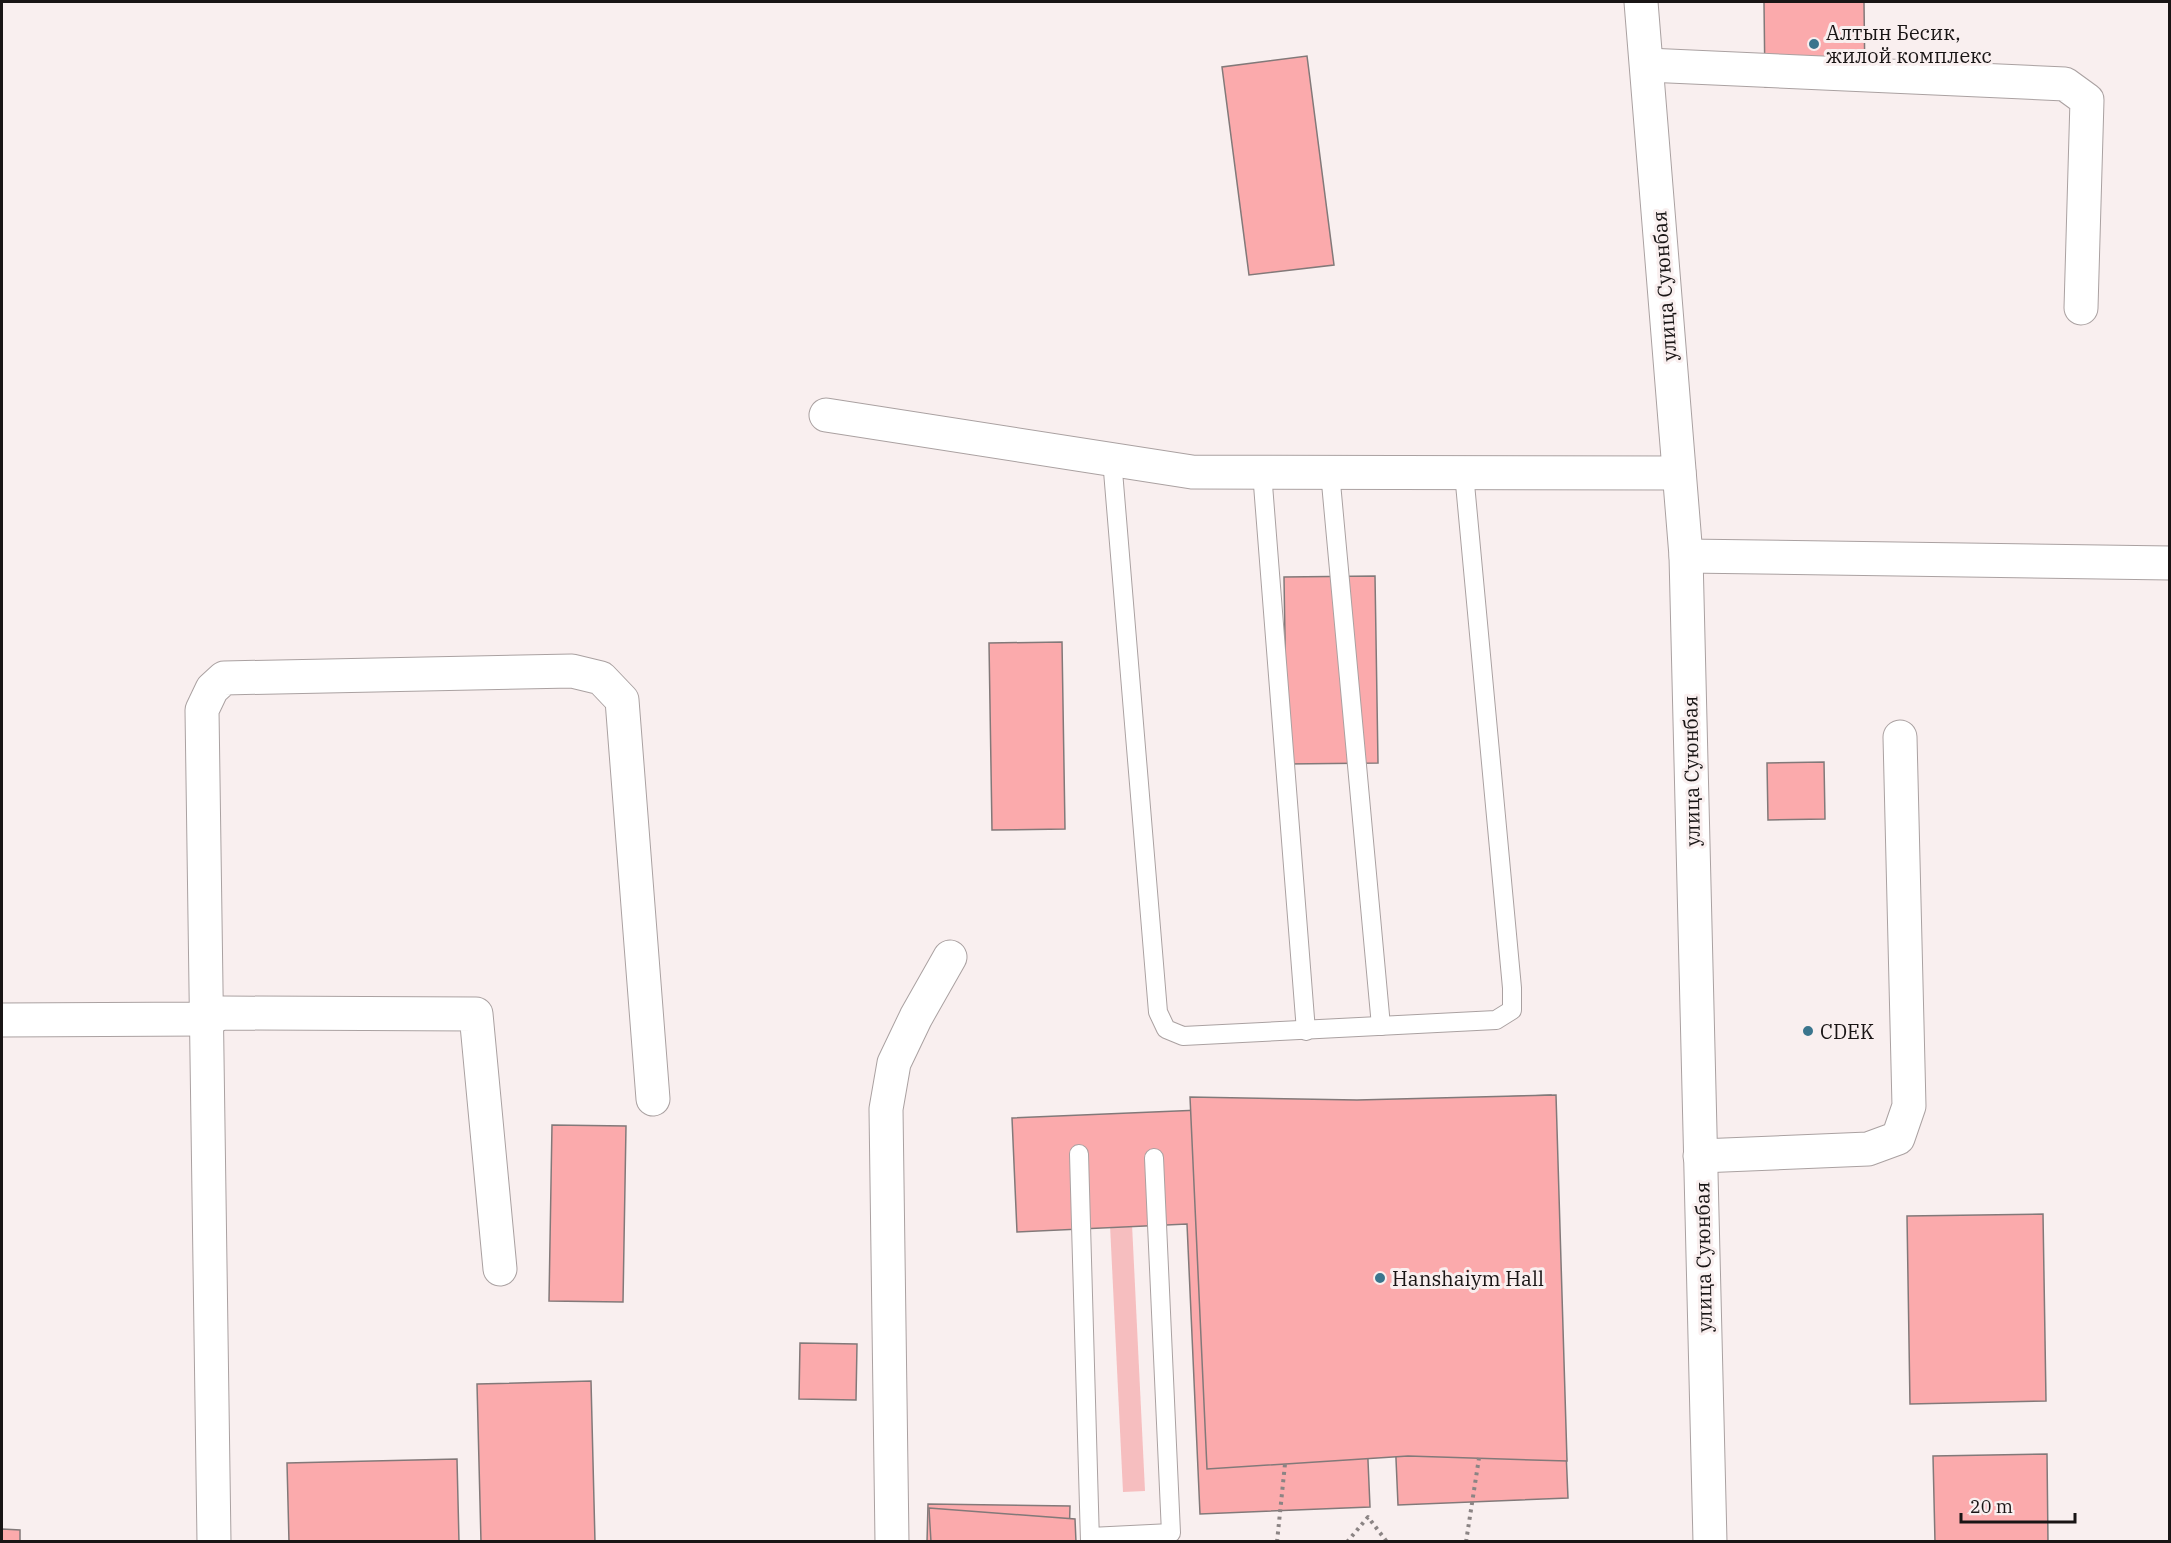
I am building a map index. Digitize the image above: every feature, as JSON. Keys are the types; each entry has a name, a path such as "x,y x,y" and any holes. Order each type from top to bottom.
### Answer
{"street":[{"name":"улица Суюнбая","path":"1641,2 1686,556 1710,1542"},
{"path":"1647,65 2065,84 2087,100 2081,308"},
{"path":"826,415 1192,472 1679,473"},
{"path":"1686,556 2169,563"},
{"path":"214,1542 202,710 212,689 224,678 572,670 601,678 622,700 653,1099"},
{"path":"1700,1156 1868,1149 1898,1138 1909,1106 1900,737"},
{"path":"892,1542 886,1109 894,1063 916,1017 950,957"},
{"path":"2,1020 206,1019 223,1012 476,1014 500,1269"}],"lane":[{"path":"1112,459 1158,1012 1166,1029 1183,1036 1497,1020 1512,1011 1510,965 1464,473"},
{"path":"1262,472 1306,1031"},
{"path":"1330,472 1381,1026"},
{"path":"1079,1154 1090,1539 1171,1533 1154,1158"}],"path":[{"path":"1466,1542 1479,1458"},
{"path":"1277,1542 1285,1464"},
{"path":"1347,1542 1368,1517 1387,1542"}],"shaded area":[{"path":"1130,1183 1145,1491 1123,1492 1108,1184"}],"building":[{"name":"Алтын Бесик, жилой комплекс","path":"1764,2 1864,2 1865,86 1765,87"},
{"path":"1307,56 1334,265 1249,275 1222,67"},
{"path":"1375,576 1378,763 1287,764 1284,577"},
{"path":"1062,642 1065,829 992,830 989,643"},
{"path":"1824,762 1825,819 1768,820 1767,763"},
{"name":"Hanshaiym Hall","path":"1551,1095 1568,1498 1398,1505 1382,1136 1354,1137 1370,1507 1200,1514 1187,1224 1017,1232 1012,1118"},
{"name":"Hanshaiym Hall","path":"1556,1095 1567,1461 1408,1456 1207,1469 1190,1097 1357,1100"},
{"path":"552,1125 626,1126 623,1302 549,1301"},
{"path":"2043,1214 2046,1401 1910,1404 1907,1216"},
{"path":"800,1343 857,1344 856,1400 799,1399"},
{"path":"591,1381 595,1542 481,1542 477,1384"},
{"path":"2047,1454 2048,1542 1935,1542 1933,1456"},
{"path":"457,1459 459,1542 289,1542 287,1463"},
{"path":"928,1504 1070,1506 1069,1542 927,1542"},
{"path":"929,1508 1075,1519 1076,1542 931,1542"},
{"path":"2,1529 20,1530 20,1542 2,1542"}],"place":[{"name":"Алтын Бесик, жилой комплекс","path":"1814,44"},
{"name":"CDEK","path":"1808,1031"},
{"name":"Hanshaiym Hall","path":"1380,1278"}]}
